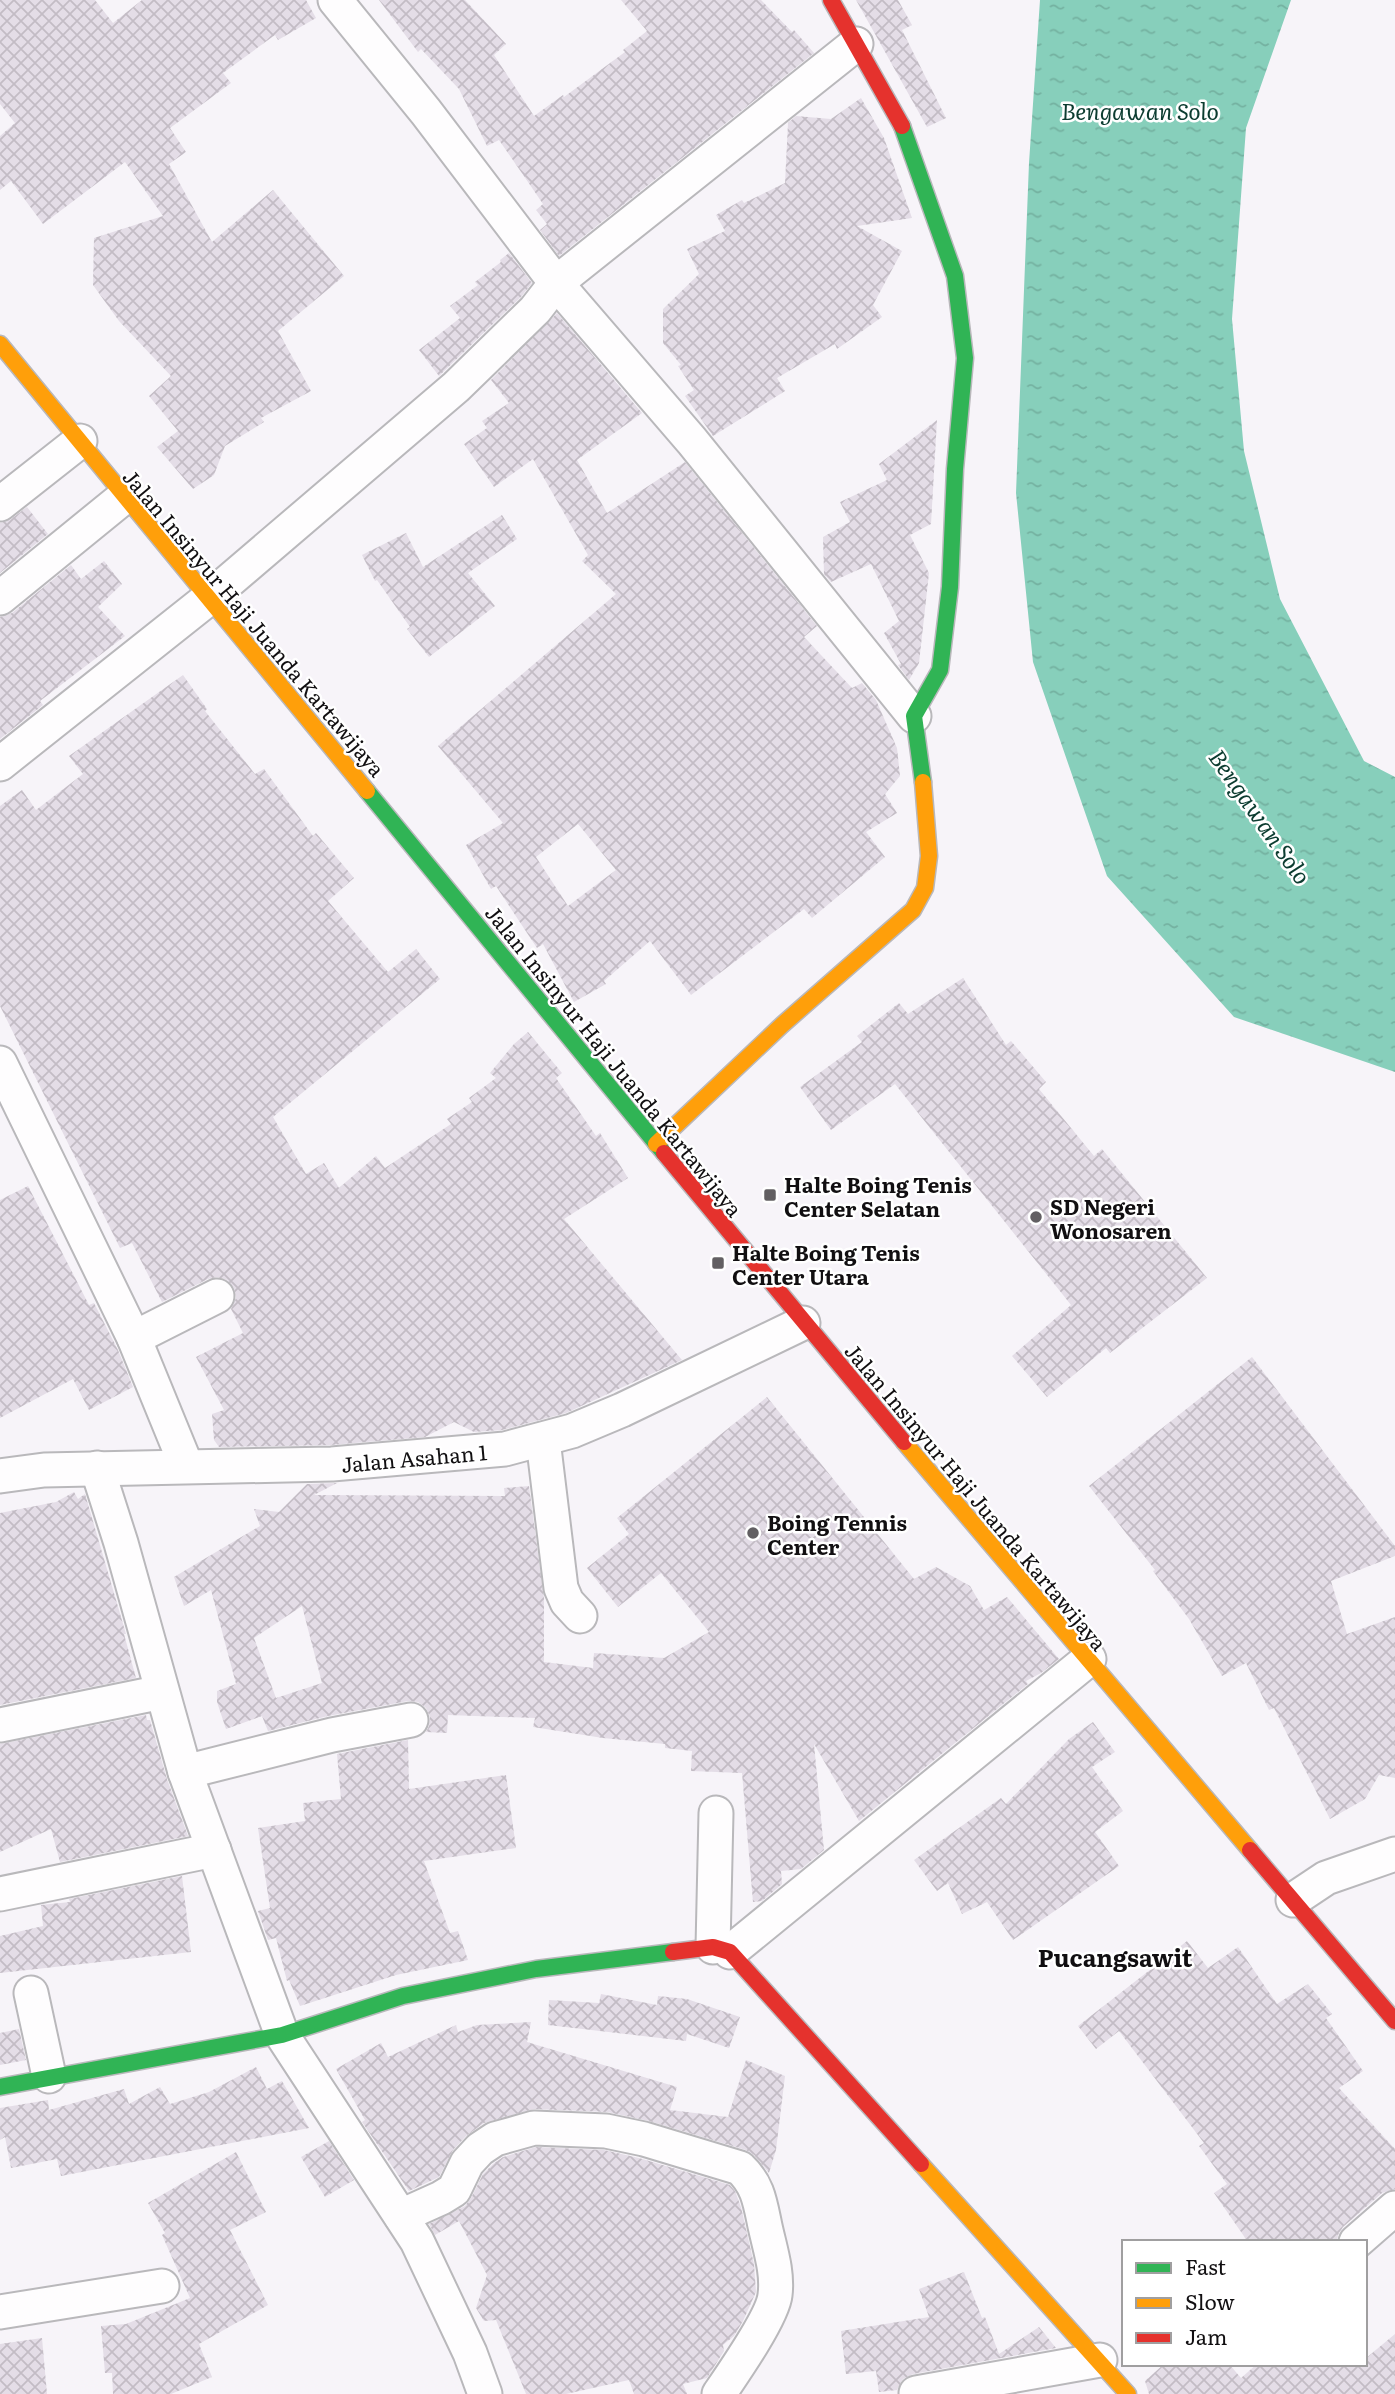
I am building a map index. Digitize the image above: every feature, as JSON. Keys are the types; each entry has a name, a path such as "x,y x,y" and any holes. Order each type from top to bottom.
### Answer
{"street":[{"path":"335,0 426,112 556,283 692,441 914,716 921,761 929,856 925,888 913,910 782,1026 656,1144"},
{"path":"831,0 904,130 955,276 961,311 965,358 943,654 940,670 914,716"},
{"path":"0,764 209,598 456,387 535,310 556,283 856,44"},
{"name":"Jalan Insinyur Haji Juanda Kartawijaya","path":"0,344 803,1323 1395,2021"},
{"path":"0,504 80,441"},
{"path":"0,598 124,497"},
{"path":"0,1063 134,1338 186,1465"},
{"path":"134,1338 218,1296"},
{"name":"Jalan Asahan 1","path":"0,1476 44,1470 97,1468 332,1464 475,1453 543,1440 583,1426 652,1397 803,1323"},
{"path":"543,1440 562,1588 567,1602 580,1616"},
{"path":"97,1468 186,1772 282,2035 417,2241 470,2353 485,2394"},
{"path":"0,2087 282,2035 403,1996 536,1969 721,1949 1090,1660"},
{"path":"0,1725 162,1692"},
{"path":"186,1772 332,1735 411,1720"},
{"path":"716,1813 721,1949 1100,2360 1128,2394"},
{"path":"0,1894 214,1850"},
{"path":"1293,1900 1326,1878 1395,1854"},
{"path":"31,1993 50,2076"},
{"path":"401,2216 454,2190 467,2163 495,2139 534,2129 606,2132 631,2136 740,2168 751,2179 758,2196 775,2274 775,2298 739,2365 719,2394"},
{"path":"1358,2240 1395,2208"},
{"path":"0,2312 162,2286"},
{"path":"912,2394 1100,2360"}],"water":[{"name":"Bengawan Solo","path":"1040,0 1291,0 1246,128 1232,319 1244,451 1280,599 1364,761 1395,777 1395,1072 1234,1017 1107,876 1033,662 1016,493 1029,163"}],"building":[{"path":"0,0 95,0 113,23 142,0 306,0 316,18 278,40 275,35 223,73 231,83 170,128 186,152 169,164 212,242 273,190 344,276 278,331 311,391 261,418 264,422 225,446 214,475 193,489 157,447 178,431 149,396 171,376 119,321 93,285 94,238 163,216 125,162 43,224 11,181 0,190 0,136 15,123 0,104"},
{"path":"379,0 465,0 506,44 494,55 534,116 625,52 623,50 647,31 621,0 761,0 792,32 794,30 814,53 559,256 540,230 547,224 536,210 543,204 499,140 487,146 459,89 421,49 418,52"},
{"path":"856,0 898,0 912,25 902,30 946,118 927,127"},
{"path":"861,98 884,138 912,218 857,226 902,251 873,305 882,317 837,349 835,344 777,378 785,391 713,436 685,396 694,390 678,366 681,365 663,343 663,309 699,274 687,249 725,231 716,215 742,200 744,203 785,183 788,123 796,116 831,119"},
{"path":"509,253 532,283 521,297 439,376 419,350 460,318 450,306 478,285 475,282"},
{"path":"557,313 642,413 577,460 607,513 685,462 817,626 804,637 852,688 862,683 876,700 897,748 900,776 885,794 897,813 866,832 885,857 812,918 804,909 691,995 650,941 604,981 606,984 574,1002 543,944 537,948 496,886 491,889 466,845 503,823 438,746 616,594 582,561 588,555 533,459 494,487 464,444 487,428 482,421 509,403 491,380","holes":["578,824 616,870 568,906 536,857"]},
{"path":"937,420 931,524 910,535 929,573 919,663 909,680 898,665 901,664 884,633 899,621 871,564 831,582 824,574 823,537 850,522 840,502 887,480 879,464"},
{"path":"27,507 48,534 0,573 0,523 11,519"},
{"path":"502,515 517,539 468,573 495,606 429,657 407,629 410,627 377,580 375,581 362,555 406,533 423,567"},
{"path":"104,561 122,584 98,607 125,636 40,701 43,705 0,739 0,617 12,613 71,565 81,579"},
{"path":"183,675 207,709 205,711 255,774 264,769 313,836 316,833 354,878 328,901 388,972 416,949 440,979 273,1117 306,1174 324,1163 339,1188 376,1156 385,1168 451,1124 447,1119 472,1102 469,1098 496,1078 490,1073 514,1044 528,1032 562,1073 556,1078 596,1136 600,1133 628,1178 564,1219 682,1360 566,1413 502,1430 474,1432 454,1422 425,1437 331,1445 219,1447 214,1440 212,1414 224,1410 196,1357 243,1333 231,1309 236,1298 234,1288 227,1280 217,1277 162,1302 132,1243 120,1248 0,1006 0,806 22,790 36,810 83,774 69,756"},
{"path":"963,978 1006,1045 1011,1041 1046,1082 1039,1089 1094,1156 1102,1149 1207,1278 1110,1353 1106,1348 1047,1397 1012,1356 1071,1305 895,1084 831,1130 800,1087 862,1042 857,1036 899,1003 908,1014"},
{"path":"28,1186 89,1305 94,1303 133,1387 89,1410 73,1379 0,1418 0,1200"},
{"path":"1252,1357 1395,1546 1395,1556 1331,1581 1347,1634 1395,1617 1395,1778 1379,1775 1365,1799 1330,1819 1274,1708 1269,1710 1246,1663 1222,1676 1189,1619 1153,1571 1155,1570 1089,1486"},
{"path":"767,1397 914,1579 936,1567 970,1586 984,1610 1007,1597 1059,1659 1026,1681 1028,1684 859,1821 814,1744 824,1850 801,1869 781,1871 782,1884 762,1901 753,1902 742,1773 691,1771 692,1751 665,1748 665,1744 533,1727 535,1718 448,1715 447,1733 426,1732 430,1717 426,1708 418,1702 408,1701 268,1731 262,1716 226,1729 217,1702 217,1691 236,1684 211,1590 184,1606 174,1577 260,1526 254,1509 279,1512 307,1484 337,1483 314,1495 505,1496 504,1488 529,1486 544,1598 544,1662 593,1668 594,1653 664,1658 709,1632 661,1573 618,1607 587,1568 629,1534 617,1518","holes":["302,1606 322,1683 276,1698 254,1638"]},
{"path":"74,1492 78,1499 85,1494 126,1634 136,1678 0,1705 0,1513 56,1502"},
{"path":"146,1715 147,1720 150,1720 167,1779 188,1836 60,1862 51,1829 0,1852 0,1744"},
{"path":"1093,1722 1115,1752 1092,1767 1123,1811 1095,1832 1119,1866 1013,1940 987,1902 962,1914 948,1883 937,1891 914,1860 1001,1798 1006,1804 1069,1739"},
{"path":"408,1740 409,1789 506,1775 516,1848 424,1861 450,1933 458,1931 468,1960 396,1975 300,2006 289,1980 287,1981 276,1938 268,1940 258,1911 270,1908 258,1828 305,1821 303,1803 341,1799 337,1754"},
{"path":"182,1876 191,1952 0,1973 0,1936 43,1926 41,1905 70,1902 69,1899"},
{"path":"1187,1941 1208,1968 1238,1947 1277,2004 1308,1984 1332,2014 1326,2018 1363,2071 1339,2088 1395,2149 1395,2189 1382,2193 1343,2227 1337,2240 1247,2240 1214,2193 1227,2184 1199,2146 1204,2143 1119,2031 1096,2049 1078,2026"},
{"path":"601,1994 657,2005 658,1996 687,1999 740,2017 729,2048 687,2034 686,2041 548,2025 549,2000 599,2003"},
{"path":"531,2022 527,2042 677,2087 670,2110 728,2117 746,2060 785,2076 776,2150 769,2173 754,2155 746,2150 649,2121 607,2112 534,2109 484,2123 453,2150 439,2177 409,2191 362,2122 365,2120 336,2069 381,2043 388,2057 456,2025 458,2032 477,2025"},
{"path":"19,2029 26,2060 0,2065 0,2033"},
{"path":"256,2067 267,2089 282,2081 309,2128 61,2176 57,2159 11,2168 5,2137 0,2140 0,2108 48,2100 49,2110 124,2089 129,2104 160,2087 170,2104 209,2092"},
{"path":"329,2141 354,2180 325,2197 301,2157"},
{"path":"536,2147 604,2150 730,2185 735,2191 754,2264 756,2292 743,2321 734,2336 723,2345 724,2351 707,2378 683,2384 687,2394 634,2394 629,2380 566,2394 526,2394 496,2320 484,2321 476,2308 487,2275 459,2221 435,2235 429,2224 465,2206 483,2174 493,2164 503,2157"},
{"path":"236,2152 266,2212 230,2230 268,2305 199,2344 212,2377 171,2394 113,2394 112,2373 105,2373 101,2326 126,2324 190,2298 162,2235 165,2233 148,2203"},
{"path":"964,2272 999,2354 1039,2327 1056,2348 913,2374 903,2379 897,2390 879,2392 876,2371 846,2374 841,2331 929,2317 919,2289"},
{"path":"1395,2334 1395,2394 1149,2394 1145,2381 1162,2366 1231,2366 1241,2378 1255,2366 1367,2366 1367,2357"},
{"path":"42,2338 47,2394 0,2394 0,2344"}],"traffic: fast":[{"path":"902,126 955,276 965,358 955,469 950,587 940,670 914,716 923,782"},
{"path":"367,791 664,1153"},
{"path":"0,2087 282,2035 403,1996 536,1969 673,1952"}],"traffic: slow":[{"path":"0,344 367,791"},
{"path":"656,1144 782,1025 913,910 925,888 929,856 923,782"},
{"path":"904,1442 1250,1850"},
{"path":"921,2164 1128,2394"}],"traffic: jam":[{"path":"831,0 902,126"},
{"path":"664,1153 904,1442"},
{"path":"1250,1850 1395,2021"},
{"path":"673,1952 713,1947 730,1952 921,2164"}],"place":[{"name":"Halte Boing Tenis Center Selatan","path":"770,1195"},
{"name":"SD Negeri Wonosaren","path":"1036,1217"},
{"name":"Halte Boing Tenis Center Utara","path":"718,1263"},
{"name":"Boing Tennis Center","path":"753,1533"}],"district":[{"name":"Pucangsawit","path":"1115,1956"}]}
